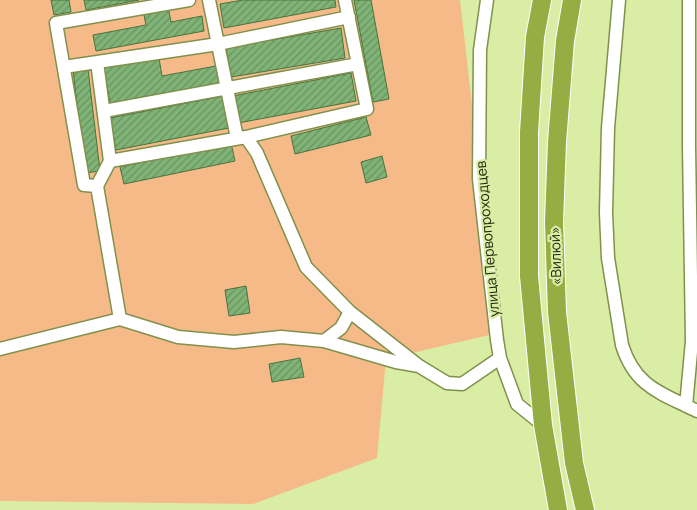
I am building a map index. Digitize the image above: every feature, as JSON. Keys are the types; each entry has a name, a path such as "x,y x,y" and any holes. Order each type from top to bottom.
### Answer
{"highway":[{"name":"«Вилюй»","path":"542,0 535,37 529,132 529,276 543,426 558,510"},
{"name":"«Вилюй»","path":"572,0 565,41 557,142 554,222 557,312 574,463 585,510"}],"street":[{"path":"97,186 84,185 56,23 189,0"},
{"path":"209,0 227,89 241,138 257,153 306,267 350,312 419,366 447,383 462,384 500,358"},
{"path":"110,162 241,138 367,109 346,0"},
{"name":"улица Первопроходцев","path":"487,0 480,50 479,179 500,358 517,404 543,426"},
{"path":"619,0 606,173 608,258 618,325 626,358 638,377 649,386 692,408 689,0"},
{"path":"64,67 218,44 349,17"},
{"path":"97,62 110,162 97,186 120,319"},
{"path":"104,111 358,64"},
{"path":"324,341 341,328 350,312"},
{"path":"0,349 120,319 178,337 234,342 281,337 324,341 396,362 419,366"}],"shaded area":[{"path":"0,0 460,0 498,333 386,359 377,458 253,504 0,501"}],"building":[{"path":"51,0 69,0 71,12 54,15"},
{"path":"84,0 139,0 86,10"},
{"path":"243,0 335,0 336,7 224,28 220,4"},
{"path":"354,0 371,0 389,99 373,102"},
{"path":"168,6 171,22 202,16 204,31 96,51 93,35 146,25 143,10"},
{"path":"341,28 345,58 231,77 226,48"},
{"path":"159,58 162,76 216,66 219,83 110,103 104,68"},
{"path":"88,69 100,171 85,173 73,70"},
{"path":"351,73 356,101 238,123 233,96"},
{"path":"223,96 229,128 116,150 110,118"},
{"path":"366,117 371,135 295,154 291,136"},
{"path":"231,143 235,161 124,184 120,167"},
{"path":"382,156 387,177 366,183 361,162"},
{"path":"246,286 250,313 229,316 225,290"},
{"path":"300,358 304,377 272,382 269,364"}]}
